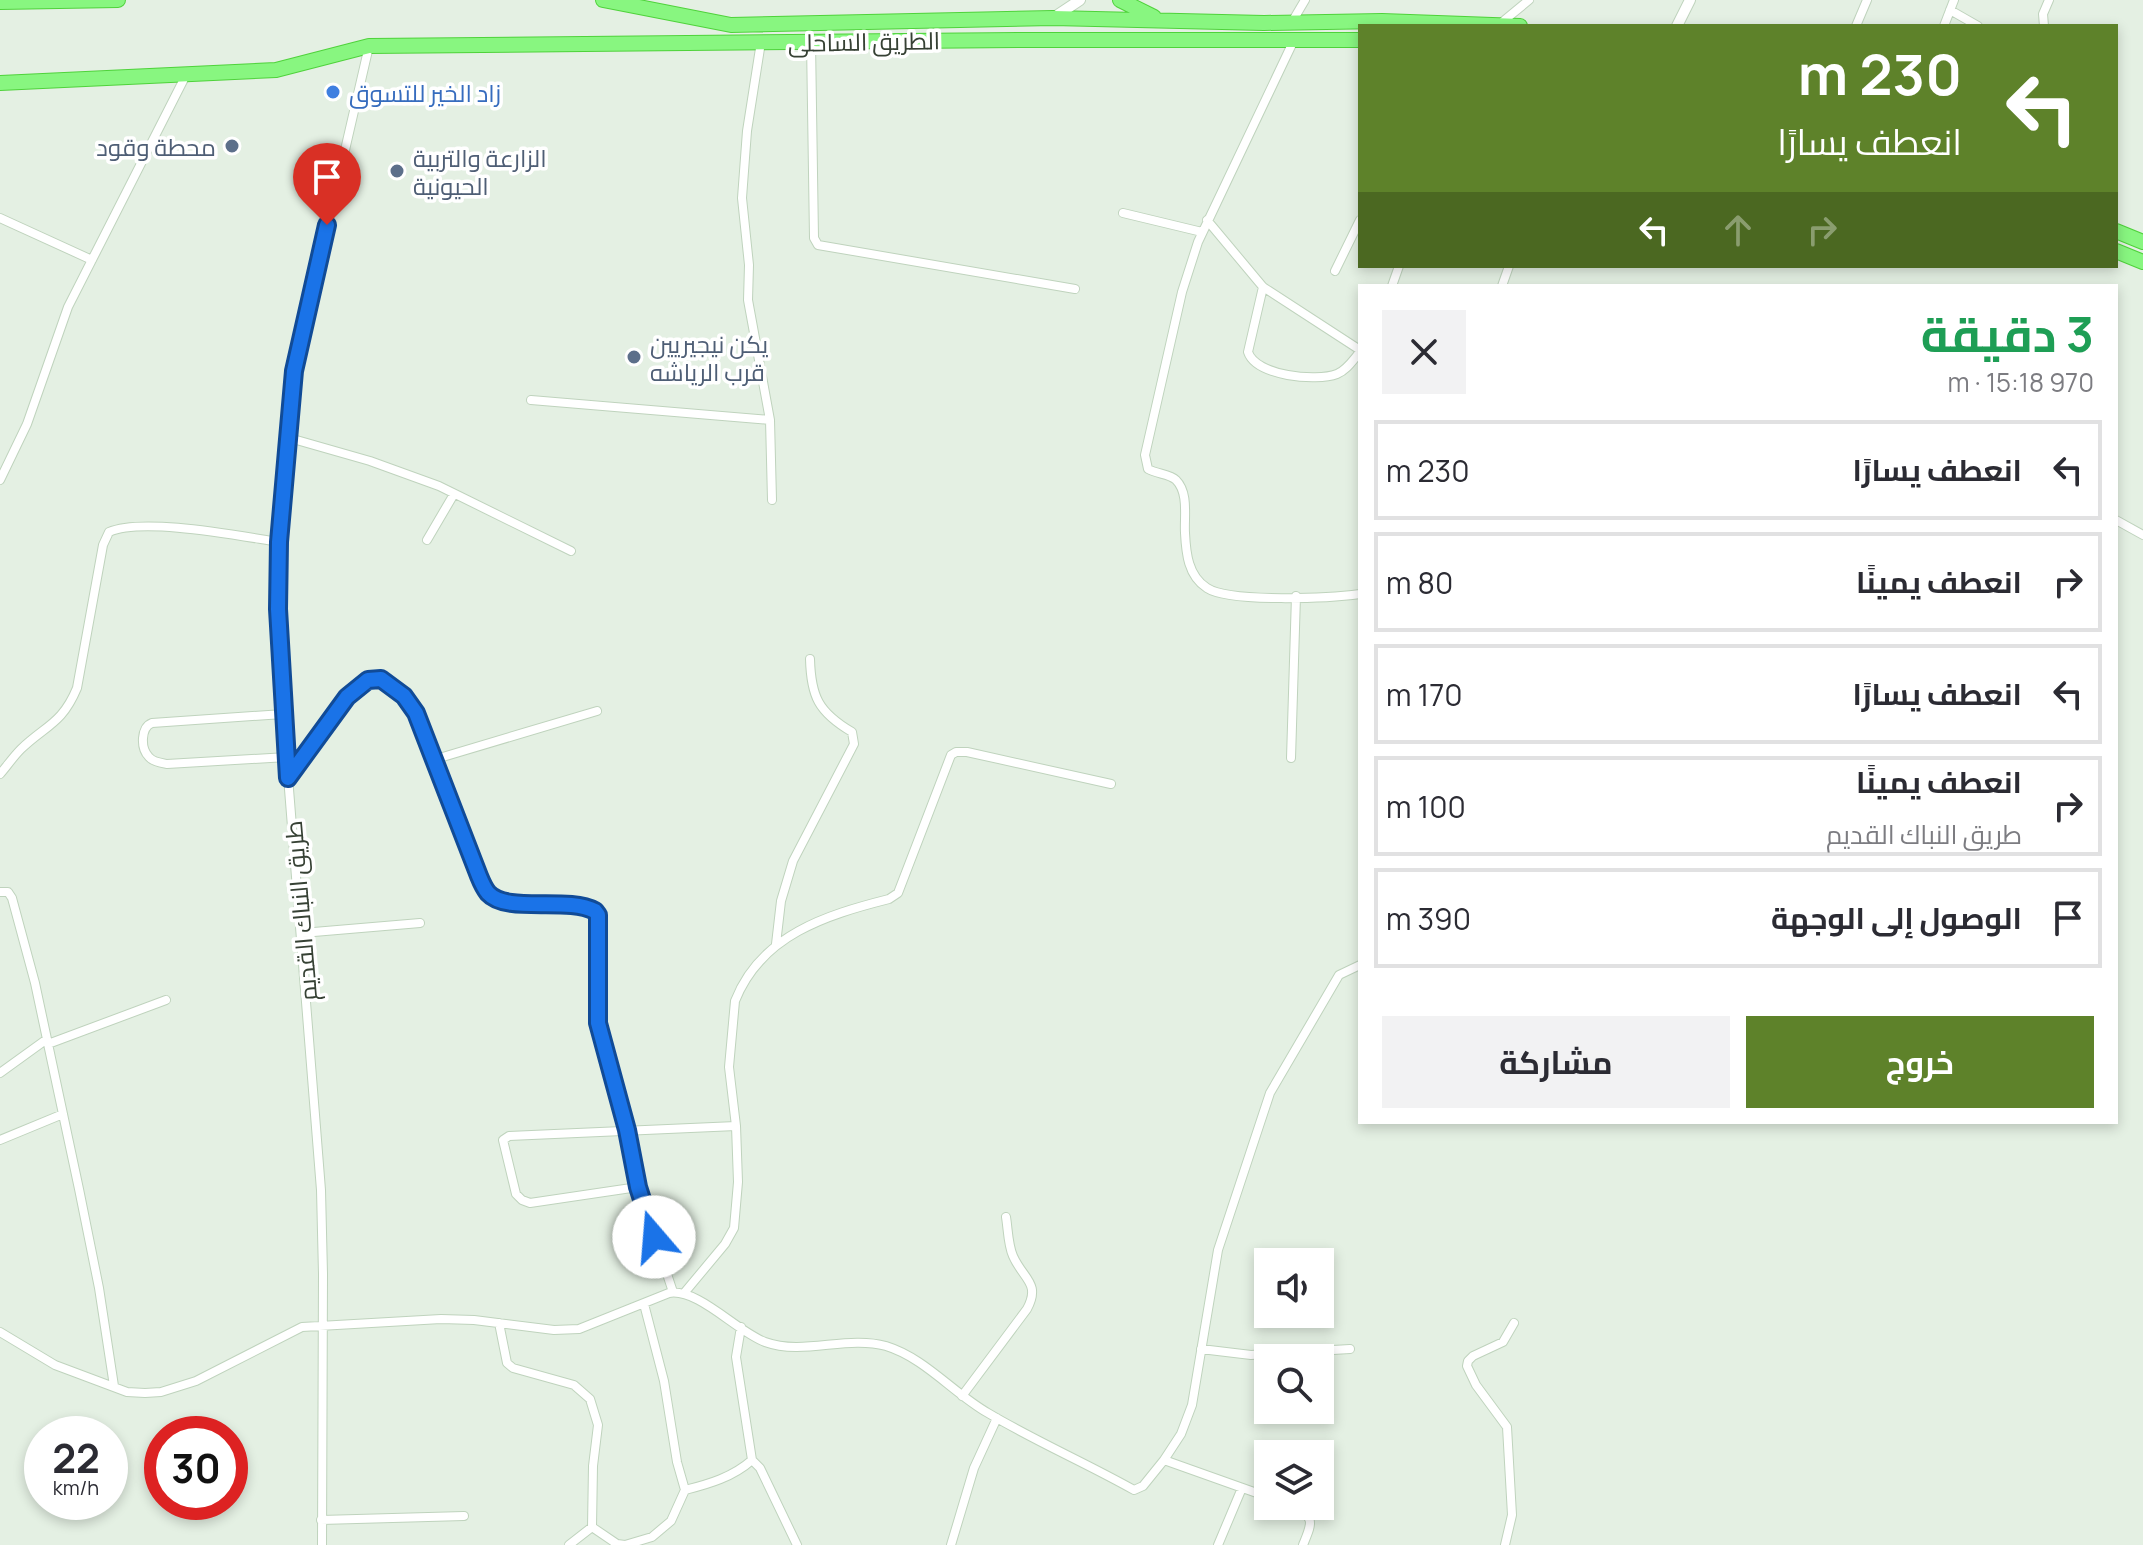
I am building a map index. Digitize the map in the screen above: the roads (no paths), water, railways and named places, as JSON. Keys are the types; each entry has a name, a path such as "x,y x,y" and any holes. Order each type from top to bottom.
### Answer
{"highway":[{"path":"0,2 118,0"},
{"name":"الطريق الساحلى","path":"603,0 731,25 1053,18 1507,24"},
{"path":"1120,0 1162,20"},
{"name":"الطريق الساحلى","path":"0,83 286,68 369,46 1358,40"},
{"path":"2118,232 2143,242"},
{"path":"2118,252 2143,262"}],"street":[{"path":"1053,18 1080,0"},
{"path":"1292,22 1305,0"},
{"path":"1501,23 1529,0"},
{"path":"1678,24 1690,0"},
{"path":"1857,24 1867,0"},
{"path":"1945,24 1954,0"},
{"path":"2044,24 2043,14 2049,0"},
{"path":"1950,10 1974,24"},
{"path":"1294,40 1202,232 1182,292 1145,455 1148,469 1171,476 1182,488 1187,558 1193,574 1208,589 1231,596 1255,598 1358,594"},
{"path":"761,42 747,131 742,198 749,265 748,300 770,420 772,500"},
{"path":"811,42 814,238 818,245 1075,289"},
{"name":"طريق النباك القديم","path":"322,1545 321,1190 283,714 278,609 279,542 294,371 369,46"},
{"path":"0,480 27,424 68,307 186,75"},
{"path":"1123,213 1202,232"},
{"path":"0,218 92,260"},
{"path":"1207,220 1263,287 1358,350"},
{"path":"1335,271 1358,224"},
{"path":"1263,287 1248,352 1251,361 1260,368 1285,375 1328,376 1346,368 1358,353"},
{"path":"531,400 770,420"},
{"path":"286,437 370,461 454,494 571,551"},
{"path":"427,540 454,494"},
{"path":"2118,521 2143,535"},
{"path":"0,774 22,748 69,708 77,688 103,545 109,532 125,527 157,527 279,542"},
{"path":"1291,758 1296,596"},
{"path":"776,944 781,901 793,861 854,744 852,732 825,712 815,695 810,685 810,659"},
{"path":"288,778 347,697 368,680 381,679 404,696 416,713 488,894 505,902 590,908 598,915 598,1023 627,1130 638,1187 673,1292"},
{"path":"436,759 597,711"},
{"path":"283,714 152,723 143,730 150,760 167,764 287,757"},
{"path":"685,1292 725,1244 734,1228 738,1182 729,1067 735,1001 739,991 776,944 813,923 889,899 898,893 951,755 956,752 1111,784"},
{"path":"0,892 8,892 12,898 48,1042 99,1288 114,1386"},
{"path":"302,933 420,923"},
{"path":"0,1332 55,1365 127,1392 161,1392 210,1375 290,1331 322,1326 384,1325 441,1319 554,1330 579,1329 673,1292 685,1292 761,1340 775,1345 812,1347 869,1343 898,1350 997,1418 1134,1490 1143,1486 1164,1460 1181,1434 1192,1405 1218,1250 1270,1093 1339,975 1358,966"},
{"path":"0,1073 48,1042 166,1000"},
{"path":"0,1140 63,1114"},
{"path":"638,1187 530,1203 516,1194 503,1140 509,1136 736,1126"},
{"path":"962,1396 1027,1309 1033,1296 1034,1288 1013,1256 1006,1217"},
{"path":"592,1527 617,1544 625,1545 652,1537 671,1521 685,1490 677,1462 664,1381 644,1304"},
{"path":"499,1323 507,1363 513,1368 574,1385 590,1399 598,1425 593,1466 592,1527"},
{"path":"1505,1545 1512,1515 1507,1427 1476,1385 1467,1366 1473,1356 1503,1342 1514,1323"},
{"path":"741,1327 736,1357 752,1460 760,1468 797,1545"},
{"path":"1201,1349 1251,1355 1350,1349"},
{"path":"951,1545 974,1468 997,1418"},
{"path":"685,1490 710,1484 752,1460"},
{"path":"1164,1460 1254,1492"},
{"path":"1218,1545 1242,1488"},
{"path":"321,1520 464,1516"},
{"path":"1303,1545 1311,1526 1310,1520"},
{"path":"569,1545 592,1527"}],"place":[{"name":"زاد الخير للتسوق","path":"333,92"},
{"name":"محطة وقود","path":"232,146"},
{"name":"الزارعة والتربية الحيونية","path":"397,171"},
{"name":"يكن نيجيريين قرب الرياشه","path":"634,357"}]}
